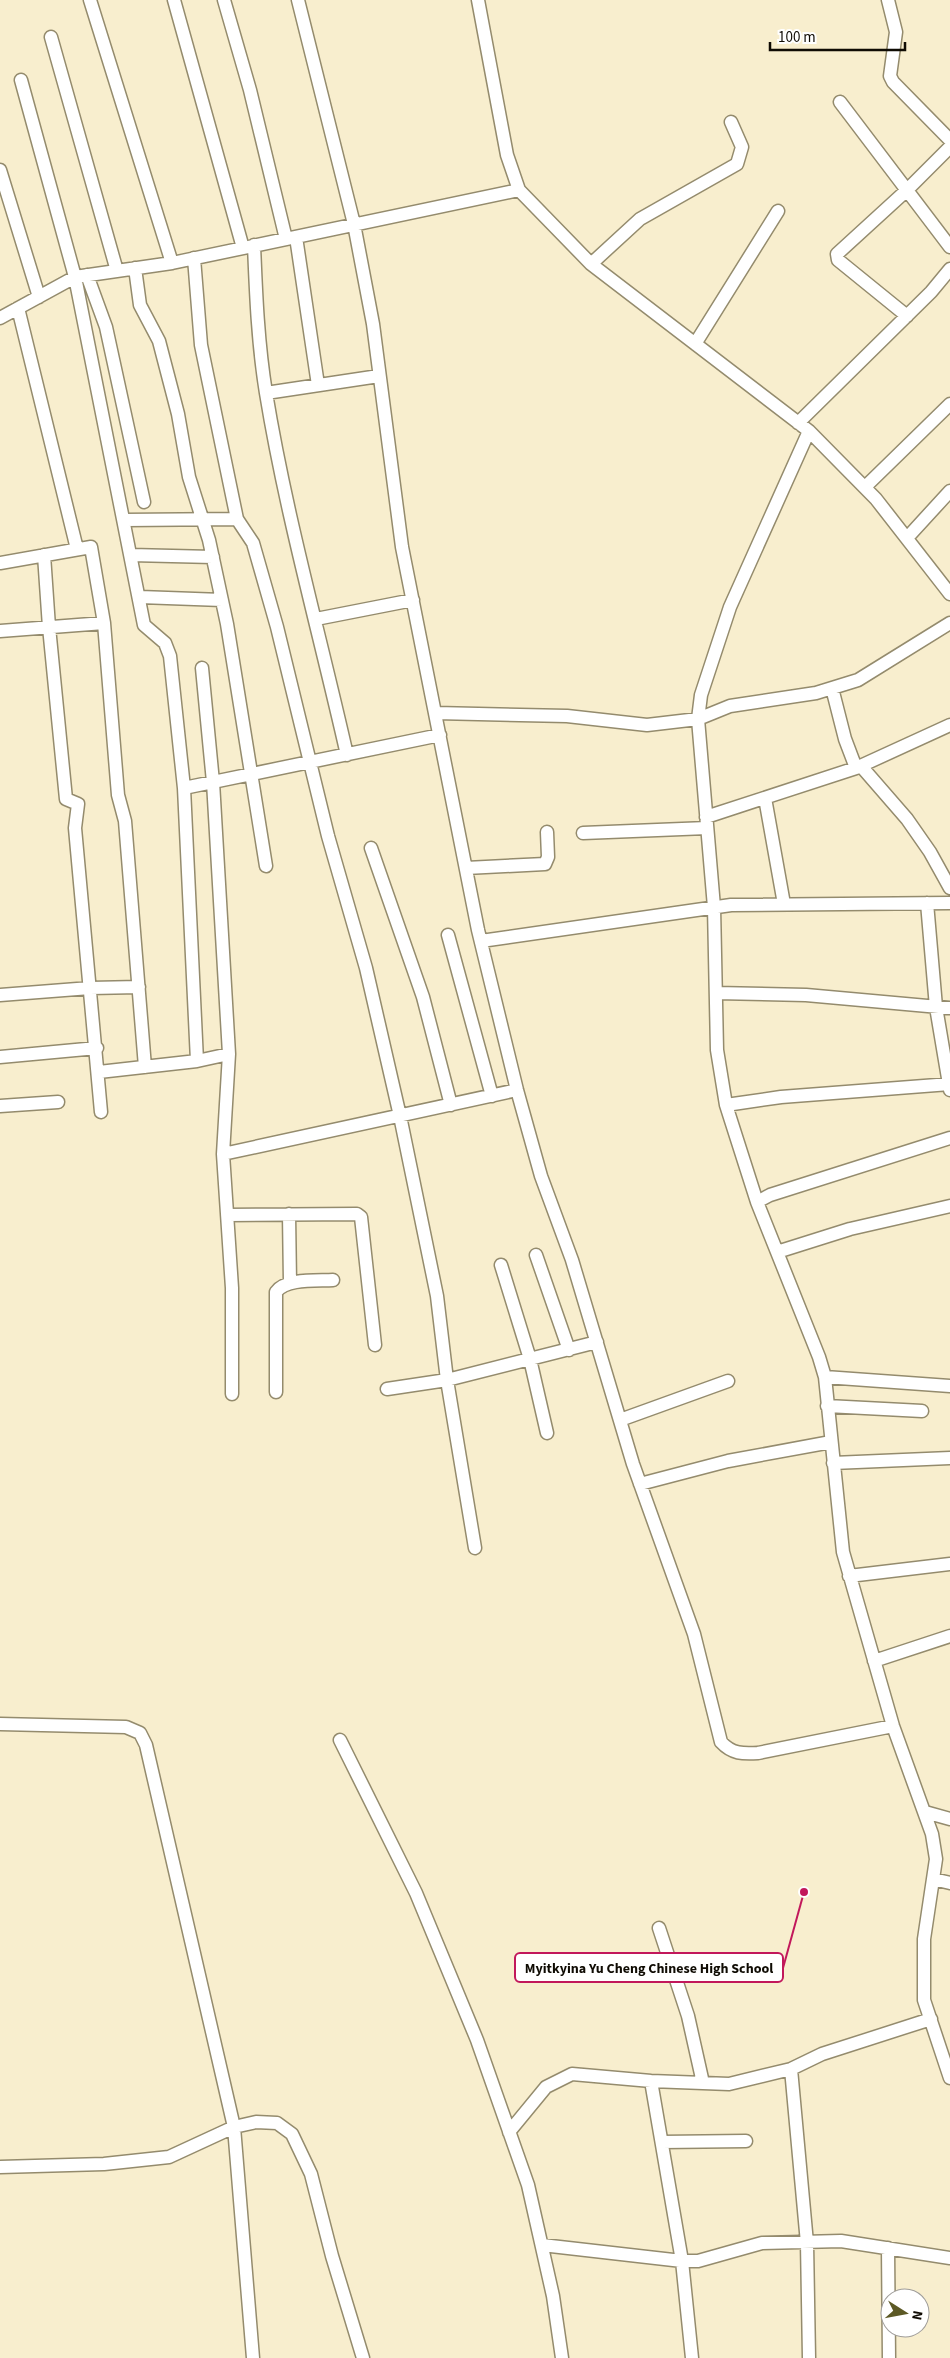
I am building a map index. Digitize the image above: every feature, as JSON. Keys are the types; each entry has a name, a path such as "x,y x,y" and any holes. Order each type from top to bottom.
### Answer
{"street":[{"path":"90,0 172,263"},
{"path":"174,0 248,246 266,393 301,560 347,755"},
{"path":"224,0 291,238 318,385"},
{"path":"298,0 354,224 373,324 401,537 481,941 517,1090 541,1176 572,1260 640,1484 694,1634 721,1742 728,1750 742,1754 758,1753 893,1726"},
{"path":"478,0 507,155 519,190 590,264 809,431 865,487 950,594"},
{"path":"888,0 896,32 890,76 893,82 950,140"},
{"path":"51,37 117,271"},
{"path":"21,80 81,276 144,625 165,643 170,656 184,788 197,1061"},
{"path":"840,102 950,246"},
{"path":"590,264 640,219 737,164 742,147 731,122"},
{"path":"907,316 838,260 837,254 841,248 907,190 950,147"},
{"path":"0,170 39,297"},
{"path":"0,316 81,276 172,263 519,190"},
{"path":"695,344 778,211"},
{"path":"194,258 201,345 237,519 253,543 277,628 310,763 366,968 400,1116 437,1296 447,1380 475,1548"},
{"path":"135,268 140,305 159,341 178,414 189,477 204,520 213,557 252,774 266,866"},
{"path":"798,423 907,316 950,269"},
{"path":"81,276 106,327 144,502"},
{"path":"18,308 77,549"},
{"path":"266,393 379,376"},
{"path":"865,487 950,404"},
{"path":"809,431 730,608 701,695 698,719 714,907 717,1050 726,1105 758,1202 819,1357 825,1377 843,1552 893,1726 932,1834 936,1859 924,1939 924,2000 950,2075"},
{"path":"907,538 950,491"},
{"path":"124,520 237,519"},
{"path":"0,563 91,547 104,623 118,795 125,821 145,1067"},
{"path":"44,555 66,799 78,804 75,828 99,1072 101,1112"},
{"path":"131,555 213,557"},
{"path":"140,597 222,600"},
{"path":"316,619 413,600"},
{"path":"0,632 104,623"},
{"path":"436,713 566,716 647,725 698,719 730,706 832,688 858,680 950,623"},
{"path":"202,668 213,782 230,1054 223,1154 232,1288 232,1394"},
{"path":"832,688 842,732 859,767 907,819 950,888"},
{"path":"583,833 706,823 765,798 859,767 950,725"},
{"path":"184,788 440,735"},
{"path":"765,798 784,904"},
{"path":"466,868 545,864 548,857 547,832"},
{"path":"371,848 422,997 451,1105"},
{"path":"726,1105 781,1097 950,1086 936,1007 927,903"},
{"path":"481,941 714,907 784,904 950,903"},
{"path":"448,935 492,1096"},
{"path":"0,995 90,988 139,987"},
{"path":"716,993 806,995 950,1008"},
{"path":"0,1057 96,1048"},
{"path":"99,1072 197,1061 230,1054"},
{"path":"223,1154 517,1090"},
{"path":"0,1106 58,1102"},
{"path":"758,1202 770,1195 950,1138"},
{"path":"777,1252 850,1229 950,1206"},
{"path":"227,1215 352,1212 361,1217 375,1345"},
{"path":"289,1214 290,1283"},
{"path":"536,1255 569,1350"},
{"path":"501,1265 530,1359 547,1433"},
{"path":"276,1392 276,1292 279,1287 290,1283 333,1280"},
{"path":"387,1389 447,1380 597,1342"},
{"path":"825,1377 950,1386"},
{"path":"620,1420 728,1380"},
{"path":"827,1406 922,1411"},
{"path":"640,1484 728,1461 831,1442"},
{"path":"833,1463 950,1458"},
{"path":"849,1576 950,1564"},
{"path":"874,1661 950,1636"},
{"path":"0,1724 126,1727 140,1733 146,1745 234,2127 253,2358"},
{"path":"340,1740 416,1893 477,2040 528,2185 553,2296 562,2358"},
{"path":"924,1812 950,1819"},
{"path":"933,1879 950,1883"},
{"path":"659,1928 688,2016 703,2083"},
{"path":"509,2132 546,2087 572,2074 651,2081 729,2084 791,2070 822,2054 931,2019"},
{"path":"791,2070 807,2243 810,2358"},
{"path":"651,2081 682,2261 692,2358"},
{"path":"0,2167 104,2164 169,2158 234,2127 256,2122 277,2123 292,2134 311,2174 332,2256 363,2358"},
{"path":"662,2142 746,2141"},
{"path":"542,2246 682,2261 698,2261 762,2243 841,2241 950,2258"},
{"path":"888,2248 889,2358"}],"place":[{"name":"Myitkyina Yu Cheng Chinese High School","path":"804,1892"}]}
